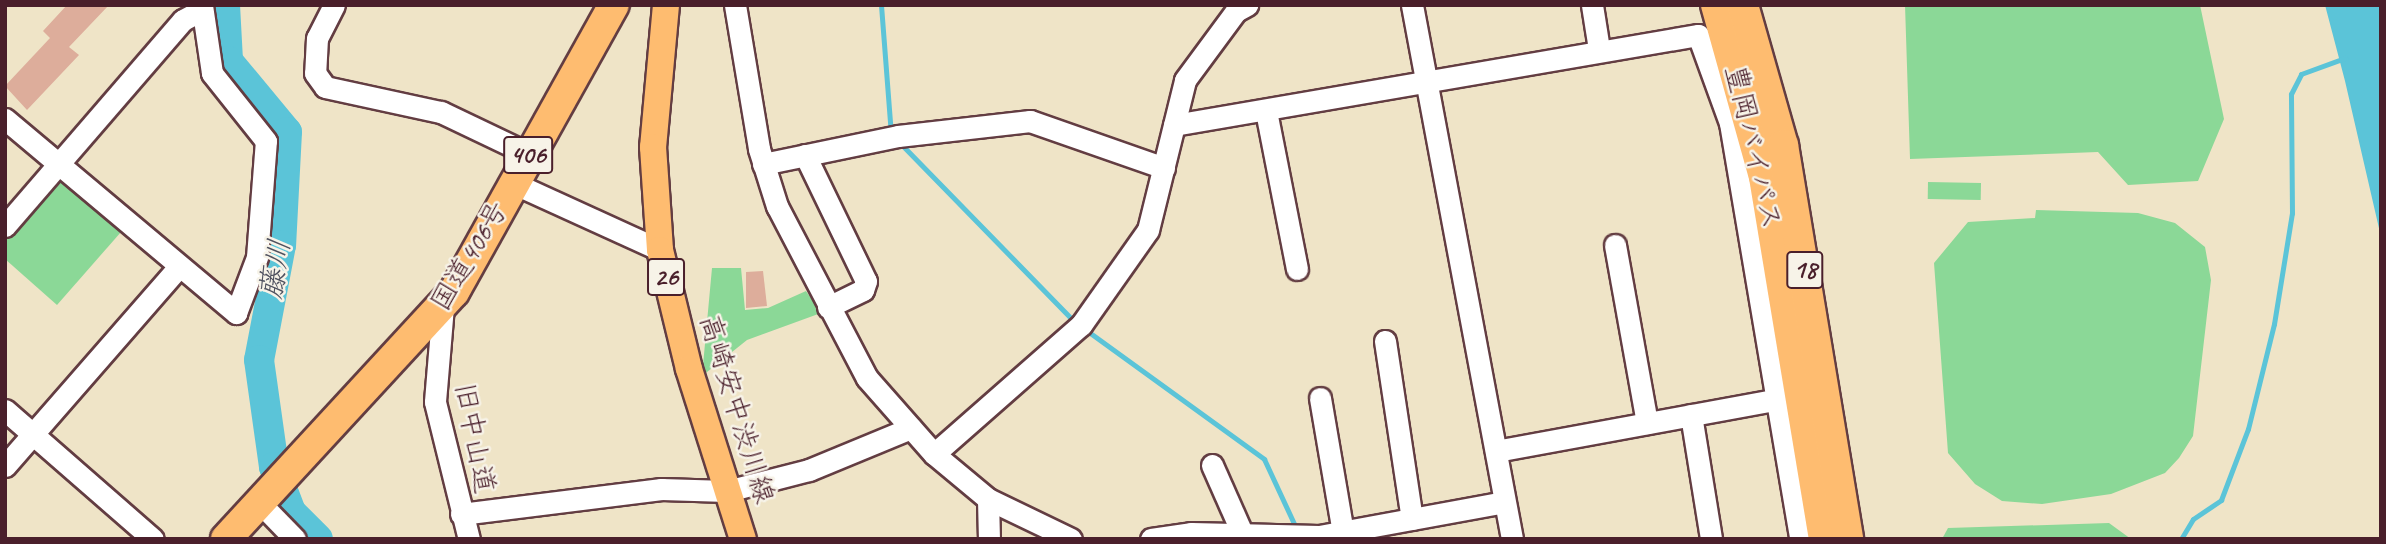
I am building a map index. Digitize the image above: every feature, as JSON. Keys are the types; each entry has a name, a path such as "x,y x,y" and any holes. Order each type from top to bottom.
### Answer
{"highway":[{"name":"国道406号","path":"226,539 443,306 614,5"},
{"name":"豊岡バイパス","path":"1716,5 1764,177 1788,398 1824,539"},
{"name":"豊岡バイパス","path":"1743,5 1783,145 1848,539"}],"main road":[{"name":"高崎安中渋川線","path":"666,5 653,147 660,250 727,491 743,539"}],"street":[{"path":"334,5 317,38 315,73 325,87 440,112 529,154"},
{"path":"735,5 763,164 828,307 867,378 934,454 988,499 1071,539"},
{"path":"934,454 1081,325 1148,230 1174,125 1198,58 1247,5"},
{"path":"1412,5 1512,539"},
{"path":"1592,5 1599,50"},
{"path":"5,119 59,164 178,268 236,313 252,279 263,215 266,141 212,73 201,8 183,20 59,164 5,226"},
{"path":"1174,125 1266,111 1694,33 1705,43 1730,123 1788,398 1800,539"},
{"path":"1266,111 1297,269"},
{"path":"763,164 804,155 1030,121 1164,167"},
{"path":"804,155 866,281 863,290 828,307"},
{"path":"513,183 660,250"},
{"path":"1615,245 1647,423"},
{"path":"5,466 178,268"},
{"name":"旧中山道","path":"443,306 435,402 469,539"},
{"path":"1385,341 1412,519"},
{"path":"1320,398 1343,532"},
{"path":"1496,451 1788,398"},
{"path":"5,410 153,539"},
{"path":"1691,415 1711,539"},
{"path":"461,514 661,489 727,491 809,470 911,428"},
{"path":"1212,464 1243,535"},
{"path":"272,488 295,539"},
{"path":"988,499 989,539"},
{"path":"1151,539 1243,535 1298,536 1343,532 1504,502"}],"green space":[{"path":"1905,5 2200,5 2224,119 2198,181 2128,185 2098,152 1910,159"},
{"path":"66,181 121,232 57,305 5,259 5,236 53,182"},
{"path":"1928,182 1981,183 1981,200 1928,199"},
{"path":"2036,210 2138,213 2175,223 2205,247 2211,280 2193,436 2179,458 2165,473 2111,494 2042,504 2002,501 1975,484 1948,453 1934,263 1968,222 2035,218"},
{"path":"712,268 741,268 745,310 768,308 806,291 821,313 747,340 702,376"},
{"path":"2109,523 2131,539 1942,539 1948,528"}],"water":[{"path":"2325,5 2381,5 2381,237 2345,81"}],"building":[{"path":"67,5 109,5 69,47 79,55 27,110 5,86 50,38 43,31"},
{"path":"763,271 767,306 746,308 746,272"}],"waterway":[{"name":"藤川","path":"225,5 228,61 287,132 281,245 259,360 274,467 291,512 318,539"},
{"path":"881,5 891,134"},
{"path":"2181,539 2193,519 2221,500 2248,429 2274,324 2292,213 2291,94 2301,74 2345,58"},
{"path":"900,143 1074,321"},
{"path":"1086,330 1264,459 1297,530"}]}
